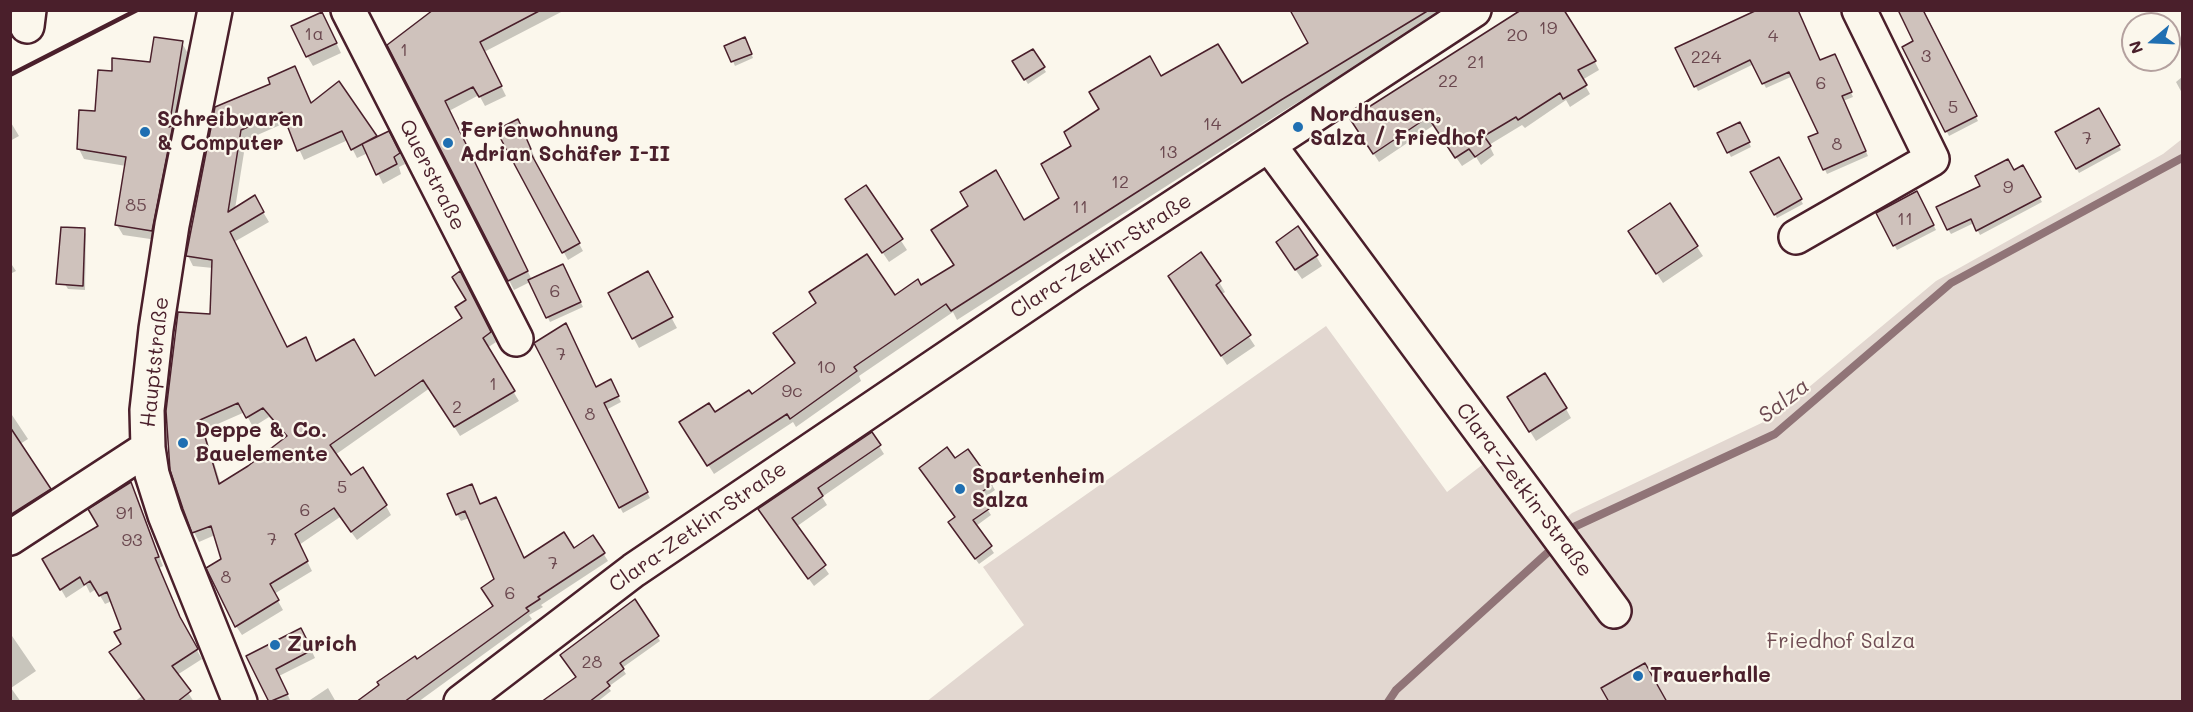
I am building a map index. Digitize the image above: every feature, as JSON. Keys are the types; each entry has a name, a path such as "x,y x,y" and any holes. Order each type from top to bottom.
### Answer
{"street":[{"name":"Hauptstraße","path":"215,10 172,225 156,329 147,410 148,448 152,474 165,515 240,702"},
{"name":"Querstraße","path":"348,10 516,339"},
{"path":"1269,145 1474,10"},
{"path":"1796,237 1932,159 1859,10"},
{"name":"Clara-Zetkin-Straße","path":"460,702 634,570 1064,280 1269,145 1614,611"},
{"path":"10,538 148,448"}],"green space":[{"name":"Friedhof Salza","path":"2182,139 2182,701 926,702 1024,625 983,567 1326,326 1447,492 1482,465 1540,541 1572,513 1772,418 1936,281 2163,154"}],"building":[{"path":"433,10 541,10 480,42 502,86 479,97 473,87 445,101 528,271 508,281 387,45"},
{"path":"1290,10 1429,10 1281,100 951,311 946,304 854,367 857,371 790,419 787,414 707,466 679,422 709,403 715,412 749,390 752,394 795,363 773,333 816,303 809,292 867,254 895,295 918,279 921,285 954,265 931,230 968,206 960,192 996,170 1024,220 1059,198 1041,164 1071,146 1064,132 1099,109 1089,92 1150,56 1161,76 1218,44 1242,83 1308,43"},
{"path":"1521,10 1564,10 1596,61 1578,70 1587,85 1563,99 1560,93 1518,120 1516,117 1484,136 1491,146 1475,157 1469,149 1455,158 1428,117 1373,154 1350,119"},
{"path":"1757,10 1798,10 1820,60 1835,54 1852,92 1842,96 1866,151 1823,170 1808,137 1818,133 1789,72 1762,84 1750,60 1694,87 1675,48"},
{"path":"1898,10 1923,10 1977,116 1945,132 1902,47 1913,41"},
{"path":"322,12 337,43 306,57 291,26"},
{"path":"154,37 183,41 169,127 173,125 152,231 115,225 126,157 77,149 79,110 95,111 98,70 112,71 112,58 150,62"},
{"path":"745,37 752,54 731,62 724,46"},
{"path":"1033,49 1045,67 1024,80 1012,61"},
{"path":"295,66 311,103 339,81 377,136 351,150 342,131 297,151 282,112 241,130 228,212 255,195 264,212 230,232 287,347 306,337 316,361 354,339 375,376 462,318 455,307 466,300 452,277 460,271 491,332 483,338 515,391 454,427 423,380 330,445 351,475 363,467 387,505 351,532 334,508 295,534 308,561 270,584 279,600 235,627 206,568 221,559 211,526 192,533 170,470 166,411 178,312 210,314 212,260 186,256 215,107 270,84 268,78","holes":["238,403 246,418 263,408 287,436 248,466 219,484 200,420"]},
{"path":"2099,108 2120,145 2076,169 2055,132"},
{"path":"518,119 531,149 529,150 580,243 562,253 496,130"},
{"path":"1740,122 1750,142 1727,153 1717,133"},
{"path":"389,131 400,153 394,157 397,164 376,175 362,144"},
{"path":"1779,157 1802,199 1774,215 1750,172"},
{"path":"2008,159 2014,170 2023,165 2041,197 1976,231 1971,219 1947,230 1936,207 1980,186 1975,176"},
{"path":"866,185 903,239 882,253 845,199"},
{"path":"1917,191 1934,225 1893,246 1876,213"},
{"path":"1670,203 1698,246 1656,274 1628,231"},
{"path":"1298,226 1318,255 1295,270 1276,242"},
{"path":"61,227 85,228 83,286 56,284"},
{"path":"1201,252 1221,281 1216,285 1251,335 1221,356 1168,276"},
{"path":"563,264 581,302 546,318 528,280"},
{"path":"648,271 673,317 632,339 608,293"},
{"path":"566,323 596,387 611,379 619,396 604,403 648,492 619,508 534,343"},
{"path":"1545,373 1567,408 1529,432 1507,397"},
{"path":"10,427 51,489 10,515"},
{"path":"872,432 881,445 818,488 823,496 792,518 826,565 808,579 758,509"},
{"name":"Spartenheim Salza","path":"947,447 955,458 968,449 993,484 979,494 989,509 973,520 992,546 975,559 948,522 955,517 919,468"},
{"path":"131,482 159,557 155,558 180,617 198,649 172,666 191,691 177,702 146,702 109,652 121,644 114,632 121,629 107,592 99,596 90,581 84,585 80,577 60,590 42,559 98,526 88,509"},
{"path":"472,484 480,504 496,497 524,558 564,532 574,548 593,535 605,553 538,597 540,599 526,608 529,611 404,702 356,702 379,685 377,682 415,656 417,659 493,606 481,588 494,579 465,511 456,515 447,494"},
{"path":"635,599 659,636 620,663 624,669 607,682 610,686 589,702 541,702 576,677 560,655"},
{"path":"301,628 312,650 276,669 288,694 269,702 246,656"},
{"name":"Trauerhalle","path":"1645,663 1667,702 1609,702 1601,688"}],"waterway":[{"name":"Salza","path":"1567,535 1576,526 1775,434 1951,283 2182,158"},
{"name":"Salza","path":"1388,702 1396,690 1556,545"}],"railway":[{"path":"10,75 137,10"}],"place":[{"name":"Nordhausen, Salza / Friedhof","path":"1298,127"},
{"name":"Schreibwaren & Computer","path":"145,132"},
{"name":"Ferienwohnung Adrian Schäfer I-II","path":"448,143"},
{"name":"Deppe & Co. Bauelemente","path":"183,443"},
{"name":"Spartenheim Salza","path":"960,489"},
{"name":"Zurich","path":"275,645"},
{"name":"Trauerhalle","path":"1638,676"}]}
